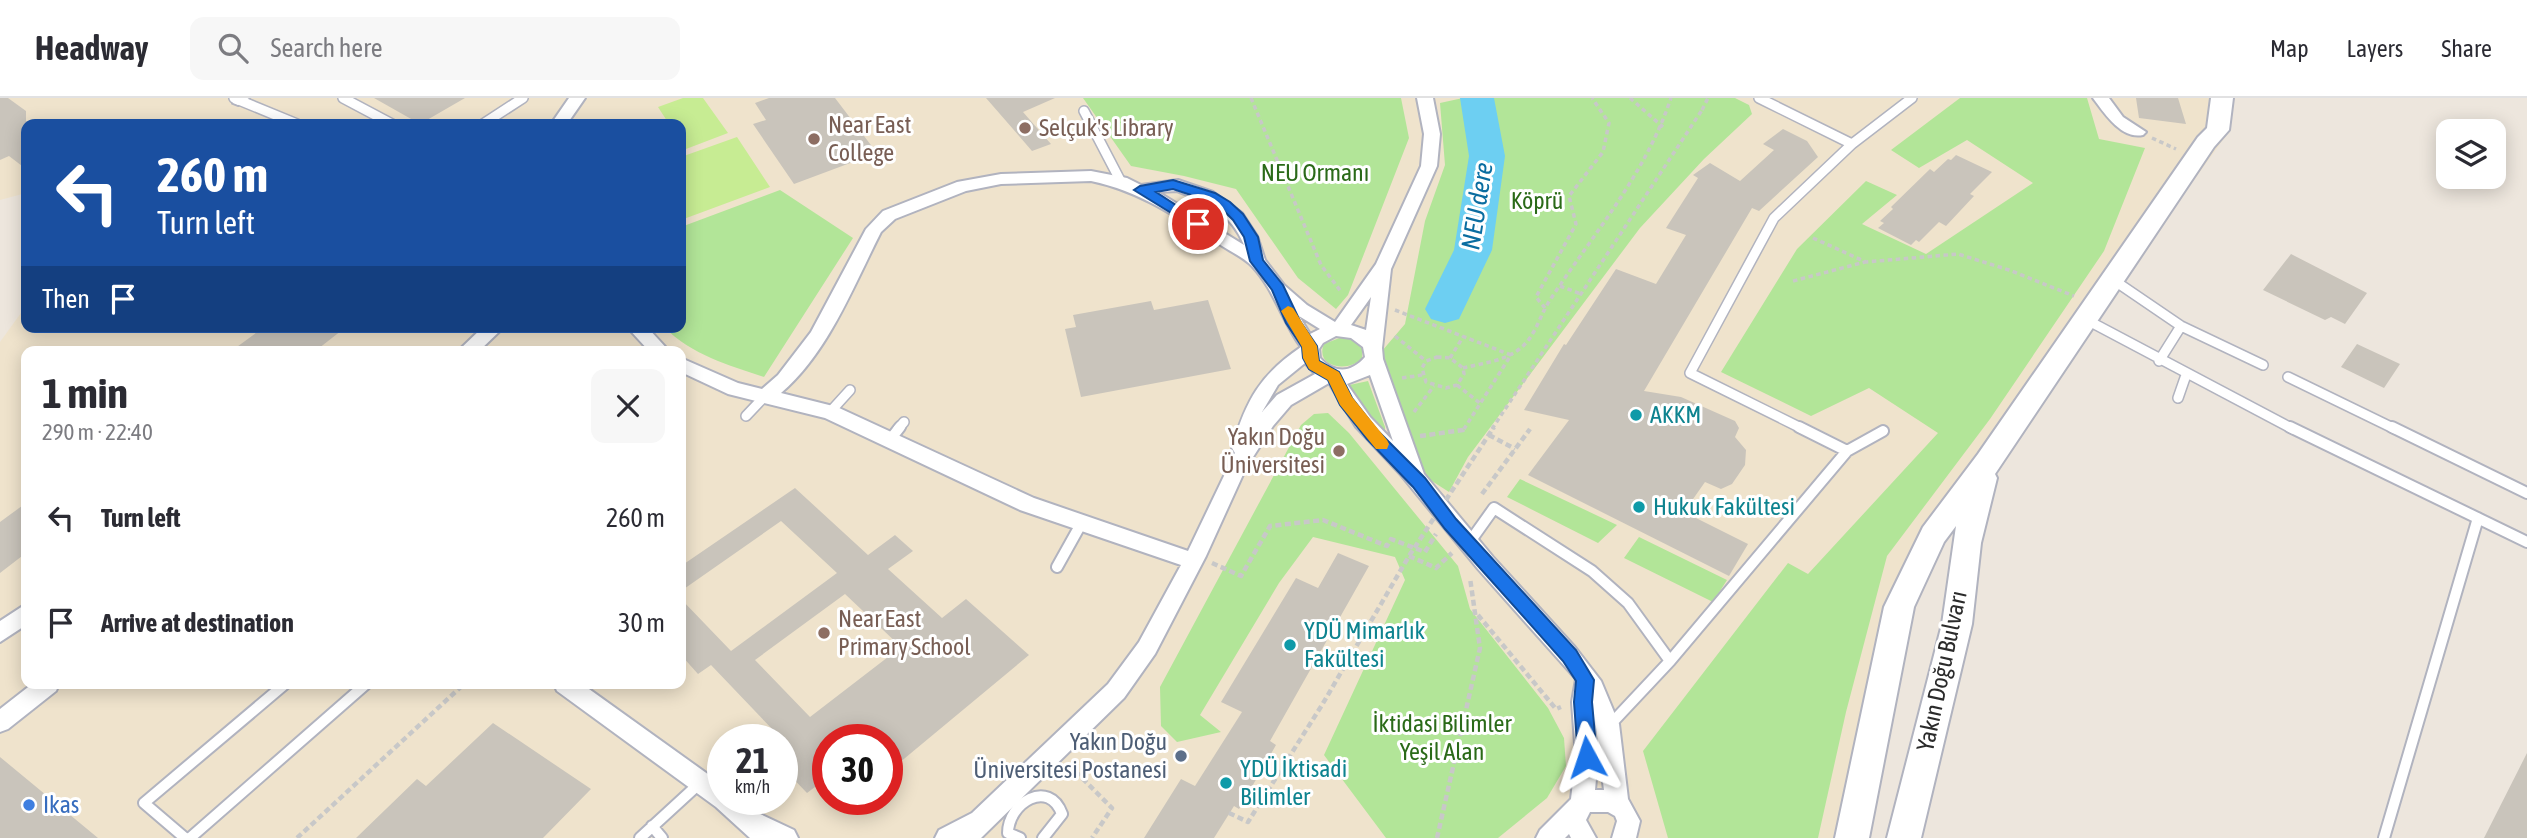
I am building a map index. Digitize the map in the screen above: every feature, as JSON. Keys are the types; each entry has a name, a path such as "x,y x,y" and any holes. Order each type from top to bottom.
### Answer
{"main road":[{"path":"1852,838 1899,607 1933,536 1988,462 2195,158 2217,130 2222,98"},
{"name":"Yakın Doğu Bulvarı","path":"1904,838 1957,624 1966,543 1988,462"}],"street":[{"path":"562,119 577,98"},
{"path":"1238,466 1251,413 1267,383 1310,349 1319,335 1336,329 1358,304 1384,266 1429,166 1432,134 1425,98"},
{"path":"2101,98 2118,120 2138,132"},
{"path":"764,397 784,380 818,336 874,229 889,215 952,189 1001,179 1091,176 1121,182 1160,199 1257,261 1278,289 1301,309 1336,329 1360,334 1374,353 1395,421 1419,483"},
{"path":"1140,190 1173,185 1211,197 1226,205 1251,237 1257,261"},
{"path":"1278,289 1293,323 1310,349 1314,365 1331,375 1355,376 1370,366 1374,353 1384,266"},
{"path":"473,346 488,333"},
{"path":"642,333 655,346"},
{"path":"686,367 724,385 830,412 979,484 1081,524 1195,559"},
{"path":"947,838 974,829 1010,803 1055,750 1116,691 1147,648 1195,559 1238,466 1266,421 1284,400 1331,375"},
{"path":"1331,375 1345,401 1419,483 1465,552 1569,655 1600,701 1607,728 1617,805 1627,820 1628,828 1624,838"},
{"path":"0,633 21,617"},
{"path":"1584,838 1577,828 1587,757 1583,702 1586,680"},
{"path":"0,722 42,689"},
{"path":"572,689 707,787"},
{"path":"1548,838 1579,808 1603,798 1617,805"},
{"path":"743,815 765,838"},
{"path":"749,820 786,838"}],"lane":[{"path":"343,98 383,119"},
{"path":"491,119 523,98"},
{"path":"1759,98 1852,144"},
{"path":"1847,451 1690,373 1774,218 1852,144 1912,98"},
{"path":"238,99 286,119"},
{"path":"1084,111 1121,182"},
{"path":"2112,279 2181,326 2263,365"},
{"path":"2090,311 2159,361 2527,542"},
{"path":"2159,361 2181,326"},
{"path":"2178,398 2186,375"},
{"path":"2288,377 2527,493"},
{"path":"830,412 850,390"},
{"path":"746,416 764,397"},
{"path":"889,440 904,422"},
{"path":"1607,728 1670,661 1847,451 1882,432"},
{"path":"1465,552 1494,508 1592,571 1628,603 1670,661"},
{"path":"2384,838 2478,518"},
{"path":"1057,567 1081,524"},
{"path":"279,689 144,803 188,838 360,689"},
{"path":"639,838 701,782"},
{"path":"1020,838 1007,831 1010,803 1040,794 1061,807 1062,814 1043,838"},
{"path":"652,826 662,838"}],"path":[{"path":"1251,98 1324,272 1348,299 1358,304"},
{"path":"1545,308 1536,297 1576,224 1569,196 1603,152 1609,123 1592,98"},
{"path":"1630,98 1663,127"},
{"path":"1409,438 1463,430 1511,355 1524,345 1545,308 1648,158 1663,127 1671,98"},
{"path":"1229,813 1248,822 1322,705 1409,556 1708,98"},
{"path":"2138,132 2195,158"},
{"path":"1813,238 1866,262"},
{"path":"1793,281 1866,262 1958,254 2009,270 2090,311"},
{"path":"1560,286 1581,294"},
{"path":"1392,309 1511,355"},
{"path":"1391,334 1426,361"},
{"path":"1450,358 1464,337"},
{"path":"1463,368 1511,355"},
{"path":"1437,357 1450,358 1463,368 1464,374 1457,385 1446,388 1434,386 1422,375 1426,361 1437,357"},
{"path":"1393,380 1422,375"},
{"path":"1457,385 1481,404"},
{"path":"1412,414 1434,386"},
{"path":"1475,504 1530,429"},
{"path":"1489,435 1515,449"},
{"path":"1195,559 1241,576 1270,526 1323,520 1387,546 1391,538 1424,552 1438,531"},
{"path":"1409,556 1436,568 1452,552 1465,552"},
{"path":"1437,838 1480,649 1469,569"},
{"path":"1476,613 1556,709 1583,702"},
{"path":"298,838 459,689"},
{"path":"1055,750 1112,808 1092,838"}],"shaded area":[{"name":"Yakın Doğu Üniversitesi","path":"0,98 2223,98 2228,133 1926,550 1845,838 0,838 0,342 21,313 21,333 686,333 686,119 21,119 21,194 0,200"}],"green space":[{"path":"683,98 703,98 728,133 686,149 686,119 666,119 658,107"},
{"name":"NEU Ormanı","path":"1083,98 1401,98 1409,138 1348,295 1336,309 1298,278 1236,189 1131,166"},
{"name":"Köprü","path":"1463,98 1735,98 1749,105 1752,114 1704,159 1640,228 1468,457 1449,492 1424,476 1381,361 1382,351 1405,324 1425,221 1445,165 1440,103"},
{"path":"1960,98 2087,98 2099,139 2145,148 2104,251 1990,419 1887,556 1846,712 1818,838 1668,838 1643,751 1788,563 1808,574 1938,433 1869,388 1811,416 1721,372 1797,249 1866,181 1897,195 1862,224 1926,254 2033,183 1967,140 1919,168 1891,150"},
{"path":"737,137 770,187 686,218 686,155"},
{"path":"780,190 853,238 764,377 698,352 671,333 686,333 686,225"},
{"path":"1342,337 1355,340 1362,348 1362,358 1350,366 1328,363 1322,352 1324,344"},
{"path":"1368,381 1385,427 1385,432 1345,386"},
{"name":"İktidasi Bilimler Yeşil Alan","path":"1328,413 1349,433 1458,566 1470,609 1548,708 1564,738 1566,766 1547,798 1498,838 1386,838 1324,755 1405,580 1395,557 1313,537 1279,583 1200,715 1221,732 1177,742 1161,726 1160,687 1301,425 1314,414"},
{"path":"1520,479 1617,525 1598,543 1507,497"},
{"path":"1639,537 1727,580 1713,602 1624,558"}],"building":[{"path":"0,98 8,98 26,111 26,119 21,119 21,165 9,156 0,160"},
{"path":"374,98 465,98 429,119 411,119"},
{"name":"Near East College","path":"769,98 835,98 877,153 794,184 753,124 766,120 755,103"},
{"name":"Selçuk's Library","path":"986,98 1055,98 1023,112 1051,144 1032,151"},
{"path":"2136,98 2178,98 2186,124 2139,118"},
{"path":"1783,129 1807,141 1818,157 1759,211 1752,208 1644,391 1681,397 1735,421 1739,428 1735,437 1746,450 1745,465 1732,484 1721,489 1705,482 1684,512 1748,544 1729,576 1528,475 1569,420 1524,410 1564,344 1566,345 1616,269 1656,284 1686,235 1666,228 1698,178 1693,175 1710,163 1740,181 1774,150 1763,144"},
{"path":"1956,155 1992,172 1970,194 1974,196 1946,226 1939,222 1919,242 1916,240 1911,245 1878,228 1884,223 1880,221 1893,209 1891,207 1930,169 1934,172"},
{"path":"2291,254 2367,293 2345,324 2331,317 2325,320 2263,290"},
{"path":"1208,300 1231,369 1081,397 1065,329 1076,327 1073,315 1151,301 1154,310"},
{"path":"256,333 338,333 322,346 238,346"},
{"path":"2357,344 2400,364 2384,388 2341,367"},
{"path":"795,488 868,555 895,535 913,551 888,569 942,618 966,599 1029,655 903,760 903,724 812,724 812,789 807,793 798,784 798,724 767,724 711,665 698,674 686,661 686,604 731,651 837,573 781,521 686,588 686,563","holes":["845,594 901,647 810,717 755,660"]},
{"path":"21,507 21,557 0,573 0,522"},
{"path":"1338,553 1369,566 1270,741 1276,745 1239,809 1234,806 1214,838 1144,838 1181,779 1195,786 1242,712 1221,702 1296,578 1318,588"},
{"path":"493,723 591,789 543,838 356,838 417,779 426,786"},
{"path":"2527,753 2527,838 2484,838"},
{"name":"Ikas","path":"0,757 98,838 0,838"}],"waterway":[{"name":"NEU dere","path":"1445,309 1473,250 1487,156 1477,98"}],"slow traffic":[{"path":"1288,311 1293,323 1310,346 1310,358 1314,365 1320,371 1334,376 1345,401 1381,444"}],"place":[{"name":"Selçuk's Library","path":"1025,128"},
{"name":"Near East College","path":"814,139"},
{"name":"AKKM","path":"1636,415"},
{"name":"Yakın Doğu Üniversitesi","path":"1339,451"},
{"name":"Hukuk Fakültesi","path":"1639,507"},
{"name":"Near East Primary School","path":"824,633"},
{"name":"YDÜ Mimarlık Fakültesi","path":"1290,645"},
{"name":"Yakın Doğu Üniversitesi Postanesi","path":"1181,756"},
{"name":"YDÜ İktisadi Bilimler","path":"1226,783"},
{"name":"Ikas","path":"29,805"}],"route":[{"path":"1198,224 1160,199 1140,190 1173,185 1211,197 1226,205 1238,217 1251,237 1257,261 1278,289 1293,323 1310,346 1310,358 1314,365 1320,371 1334,376 1345,401 1373,435 1419,483 1451,524 1569,655 1586,680 1583,702 1587,757"}]}
